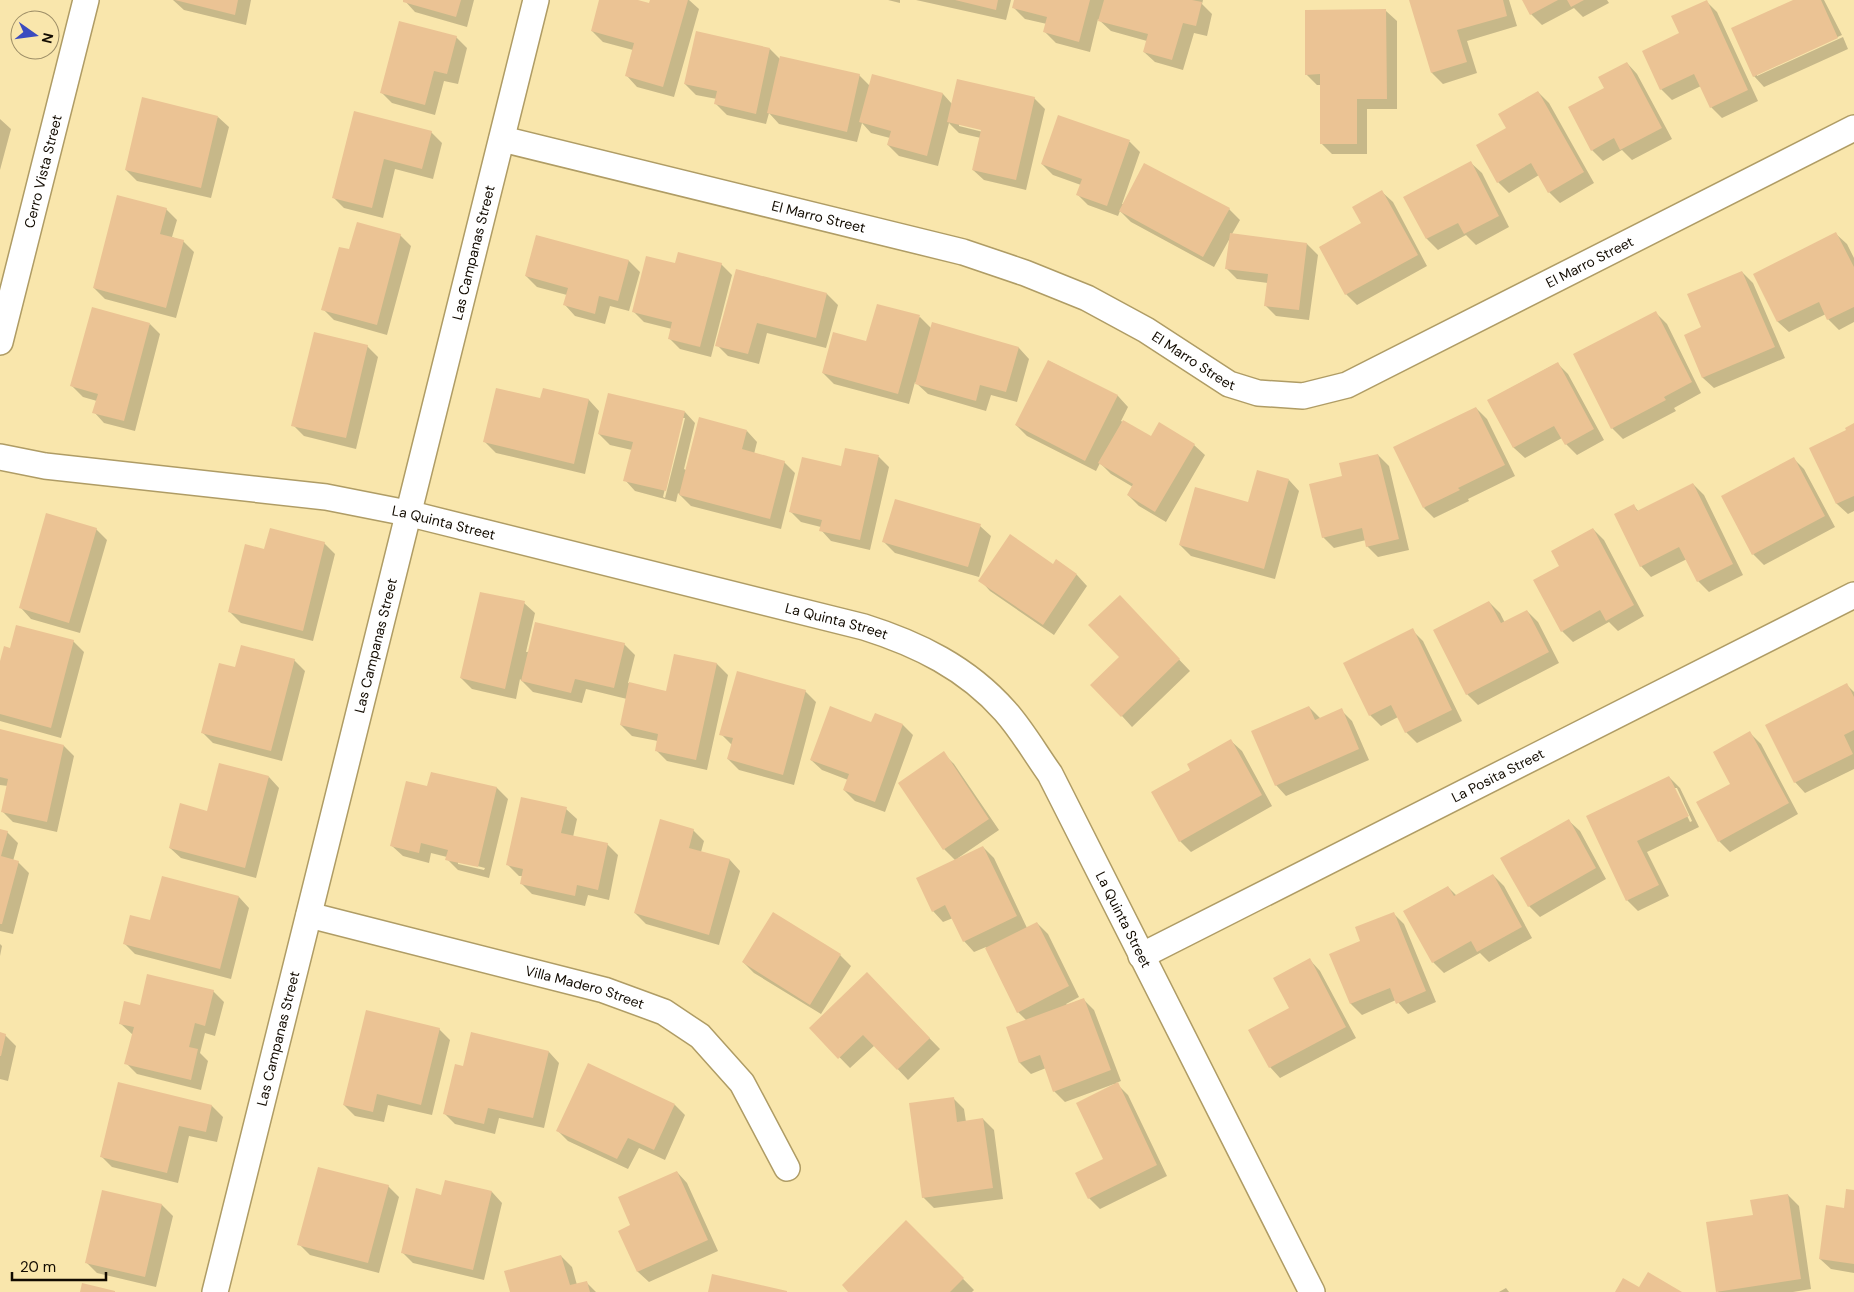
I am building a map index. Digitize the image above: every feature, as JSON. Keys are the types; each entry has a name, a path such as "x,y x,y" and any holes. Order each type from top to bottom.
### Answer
{"street":[{"name":"Cerro Vista Street","path":"0,342 8,278 86,0"},
{"name":"Las Campanas Street","path":"215,1292 536,0"},
{"name":"El Marro Street","path":"502,139 972,255 1025,273 1087,298 1146,330 1229,384 1258,394 1303,396 1347,385 1854,128"},
{"name":"La Quinta Street","path":"0,457 44,466 326,497 407,513 864,627 920,647 946,662 970,678 1005,711 1050,774 1312,1292"},
{"name":"La Posita Street","path":"1141,956 1854,595"},
{"name":"Villa Madero Street","path":"309,915 604,990 664,1012 700,1036 742,1083 787,1168"}],"building":[{"path":"175,0 238,0 235,15"},
{"path":"403,0 461,0 456,17 403,2"},
{"path":"599,0 638,0 649,3 650,0 688,0 663,87 625,76 634,43 591,31"},
{"path":"955,0 998,0 996,10"},
{"path":"1014,0 1090,0 1079,42 1043,32 1047,17 1012,8"},
{"path":"1104,0 1192,0 1202,2 1196,26 1183,23 1172,60 1143,52 1148,34 1098,21"},
{"path":"1409,0 1503,0 1507,16 1457,30 1467,62 1431,73"},
{"path":"1522,0 1558,0 1530,15"},
{"path":"1567,0 1584,0 1571,7"},
{"path":"1707,0 1748,90 1710,108 1694,74 1660,90 1642,51 1679,33 1671,16"},
{"path":"1793,0 1821,0 1838,38 1753,77 1731,28"},
{"path":"1386,9 1387,99 1357,99 1357,144 1320,144 1320,74 1305,75 1305,10"},
{"path":"399,21 457,36 447,74 434,71 425,105 380,93"},
{"path":"696,31 770,48 756,114 714,104 717,91 684,84"},
{"path":"780,56 860,74 847,132 767,113"},
{"path":"1627,62 1662,128 1620,150 1614,138 1591,151 1568,107 1604,88 1598,77"},
{"path":"872,74 943,93 927,156 887,145 891,131 859,122"},
{"path":"957,79 1035,97 1016,180 972,170 981,130 947,122"},
{"path":"1538,91 1584,172 1548,193 1531,163 1497,183 1476,145 1506,128 1498,114"},
{"path":"142,97 218,116 201,188 125,170"},
{"path":"354,111 432,131 422,169 384,159 372,208 332,198"},
{"path":"1058,115 1130,140 1107,206 1076,195 1082,179 1041,164"},
{"path":"1471,161 1499,216 1464,234 1458,223 1426,239 1403,197"},
{"path":"1144,163 1230,208 1203,257 1119,211"},
{"path":"1382,190 1418,255 1345,295 1319,247 1361,223 1352,207"},
{"path":"117,195 167,208 160,234 184,240 166,308 93,288"},
{"path":"357,222 401,234 377,325 321,310 339,247 349,249"},
{"path":"1836,232 1854,267 1854,307 1827,320 1819,302 1777,322 1753,274"},
{"path":"1230,233 1307,243 1299,310 1264,306 1268,274 1225,269"},
{"path":"536,235 629,260 618,301 599,296 595,314 563,305 568,288 525,276"},
{"path":"678,252 722,263 700,347 668,339 672,322 632,312 646,256 675,263"},
{"path":"736,269 827,293 816,338 757,323 748,354 715,346"},
{"path":"1742,271 1775,347 1702,378 1684,335 1701,327 1687,294"},
{"path":"877,304 920,315 898,394 822,373 833,332 866,341"},
{"path":"92,307 150,323 124,421 92,413 98,394 70,386"},
{"path":"1656,311 1692,382 1664,397 1666,400 1611,429 1573,354"},
{"path":"932,322 1019,347 1006,392 980,385 976,401 915,384"},
{"path":"314,332 368,345 346,438 291,426"},
{"path":"1048,360 1118,395 1085,461 1015,425"},
{"path":"1558,362 1594,429 1565,445 1554,426 1513,448 1487,400"},
{"path":"496,388 540,398 543,388 589,399 574,464 483,442"},
{"path":"608,393 685,411 666,491 623,481 633,442 598,434"},
{"path":"1476,407 1505,465 1423,508 1393,447"},
{"path":"699,417 747,430 742,449 785,461 770,519 679,495"},
{"path":"1123,420 1151,436 1159,422 1195,444 1155,512 1127,495 1133,484 1098,463"},
{"path":"1854,423 1854,496 1836,504 1809,448 1846,430 1845,428"},
{"path":"845,448 879,455 860,540 819,531 822,520 789,512 802,457 841,466"},
{"path":"1378,454 1399,539 1366,547 1362,528 1322,538 1309,484 1342,476 1339,463"},
{"path":"1794,457 1825,516 1752,555 1721,496"},
{"path":"1257,470 1289,479 1264,569 1179,545 1195,487 1248,502"},
{"path":"1693,483 1733,564 1697,582 1679,547 1640,567 1614,514 1634,504 1637,511"},
{"path":"895,499 981,524 968,567 882,542"},
{"path":"46,513 97,528 69,623 19,608"},
{"path":"270,528 325,542 303,631 228,612 245,544 264,549"},
{"path":"1593,528 1634,605 1606,621 1600,610 1561,632 1533,580 1559,566 1551,551"},
{"path":"1010,534 1053,564 1056,559 1077,574 1043,625 978,581"},
{"path":"480,592 525,601 505,689 460,678"},
{"path":"1120,595 1180,659 1121,717 1090,685 1119,657 1088,625"},
{"path":"1489,601 1501,623 1527,610 1549,652 1466,695 1433,630"},
{"path":"535,622 625,643 614,688 575,679 571,693 521,681"},
{"path":"16,625 74,640 51,728 0,714 0,661 4,646 10,648"},
{"path":"1413,628 1452,710 1405,733 1391,705 1369,716 1343,663"},
{"path":"241,645 295,659 271,751 201,733 219,663 235,667"},
{"path":"674,654 717,663 696,760 655,751 658,734 620,725 629,682 666,691"},
{"path":"737,671 806,690 783,775 727,759 733,738 719,735"},
{"path":"1847,683 1854,697 1854,730 1844,735 1853,754 1794,783 1765,725"},
{"path":"830,706 871,722 875,713 903,724 875,802 843,790 849,774 810,760"},
{"path":"1309,706 1315,720 1342,708 1359,749 1275,786 1251,731"},
{"path":"0,729 64,745 47,822 1,812 8,779 0,777"},
{"path":"1750,731 1789,803 1718,842 1696,802 1730,784 1713,752"},
{"path":"1231,739 1262,795 1179,842 1151,792 1190,770 1187,764"},
{"path":"944,751 989,819 943,850 898,783"},
{"path":"219,763 269,776 245,868 169,848 180,803 207,811"},
{"path":"431,772 497,787 478,867 445,860 448,850 421,843 419,853 390,846 406,781 427,786"},
{"path":"1669,776 1689,816 1637,841 1659,885 1626,901 1586,816"},
{"path":"521,797 567,807 561,833 608,843 598,890 577,885 575,896 520,884 523,869 506,865"},
{"path":"660,819 694,829 689,848 730,859 709,935 634,913"},
{"path":"1569,819 1596,868 1528,907 1500,858"},
{"path":"0,829 8,831 1,856 19,861 2,924 0,924"},
{"path":"983,846 1017,916 963,942 945,905 932,912 916,878"},
{"path":"1493,874 1522,927 1477,952 1471,941 1432,963 1403,911 1448,886 1454,896"},
{"path":"162,876 239,896 220,969 123,944 130,915 150,920"},
{"path":"773,912 841,954 810,1005 742,962"},
{"path":"1394,912 1426,991 1396,1004 1390,988 1350,1004 1329,954 1360,941 1355,927"},
{"path":"1037,922 1069,986 1017,1013 985,948"},
{"path":"1310,958 1346,1027 1269,1068 1248,1030 1289,1008 1273,978"},
{"path":"867,972 930,1038 897,1070 863,1035 838,1059 809,1028"},
{"path":"147,974 214,990 205,1026 195,1023 189,1047 198,1049 191,1080 124,1064 134,1027 119,1024 124,1001 140,1005"},
{"path":"1084,998 1111,1070 1053,1092 1040,1055 1019,1063 1006,1027"},
{"path":"366,1010 440,1028 421,1105 377,1094 373,1112 343,1105"},
{"path":"0,1032 6,1034 1,1056 0,1056"},
{"path":"471,1032 549,1051 533,1118 488,1108 484,1124 443,1114 455,1064 463,1066"},
{"path":"588,1063 675,1104 654,1150 628,1138 617,1159 556,1131"},
{"path":"118,1082 212,1105 206,1132 179,1126 167,1173 100,1157"},
{"path":"1118,1082 1157,1165 1088,1199 1075,1173 1103,1159 1076,1103"},
{"path":"954,1097 957,1122 983,1118 993,1188 922,1198 909,1103"},
{"path":"318,1167 389,1185 368,1263 297,1245"},
{"path":"677,1171 708,1240 637,1272 618,1231 630,1225 618,1197"},
{"path":"445,1180 492,1191 473,1270 401,1253 416,1188 441,1195"},
{"path":"1846,1189 1854,1190 1854,1264 1819,1259 1826,1205 1844,1208"},
{"path":"102,1190 162,1204 145,1277 85,1263"},
{"path":"1788,1194 1801,1279 1716,1292 1706,1222 1753,1215 1750,1200"},
{"path":"906,1220 964,1278 950,1292 848,1292 842,1285"},
{"path":"561,1255 570,1285 587,1281 590,1292 510,1292 504,1271"},
{"path":"1648,1272 1682,1292 1615,1292 1623,1278 1639,1287"},
{"path":"712,1274 787,1291 787,1292 708,1292"},
{"path":"82,1283 115,1291 115,1292 80,1292"}]}
